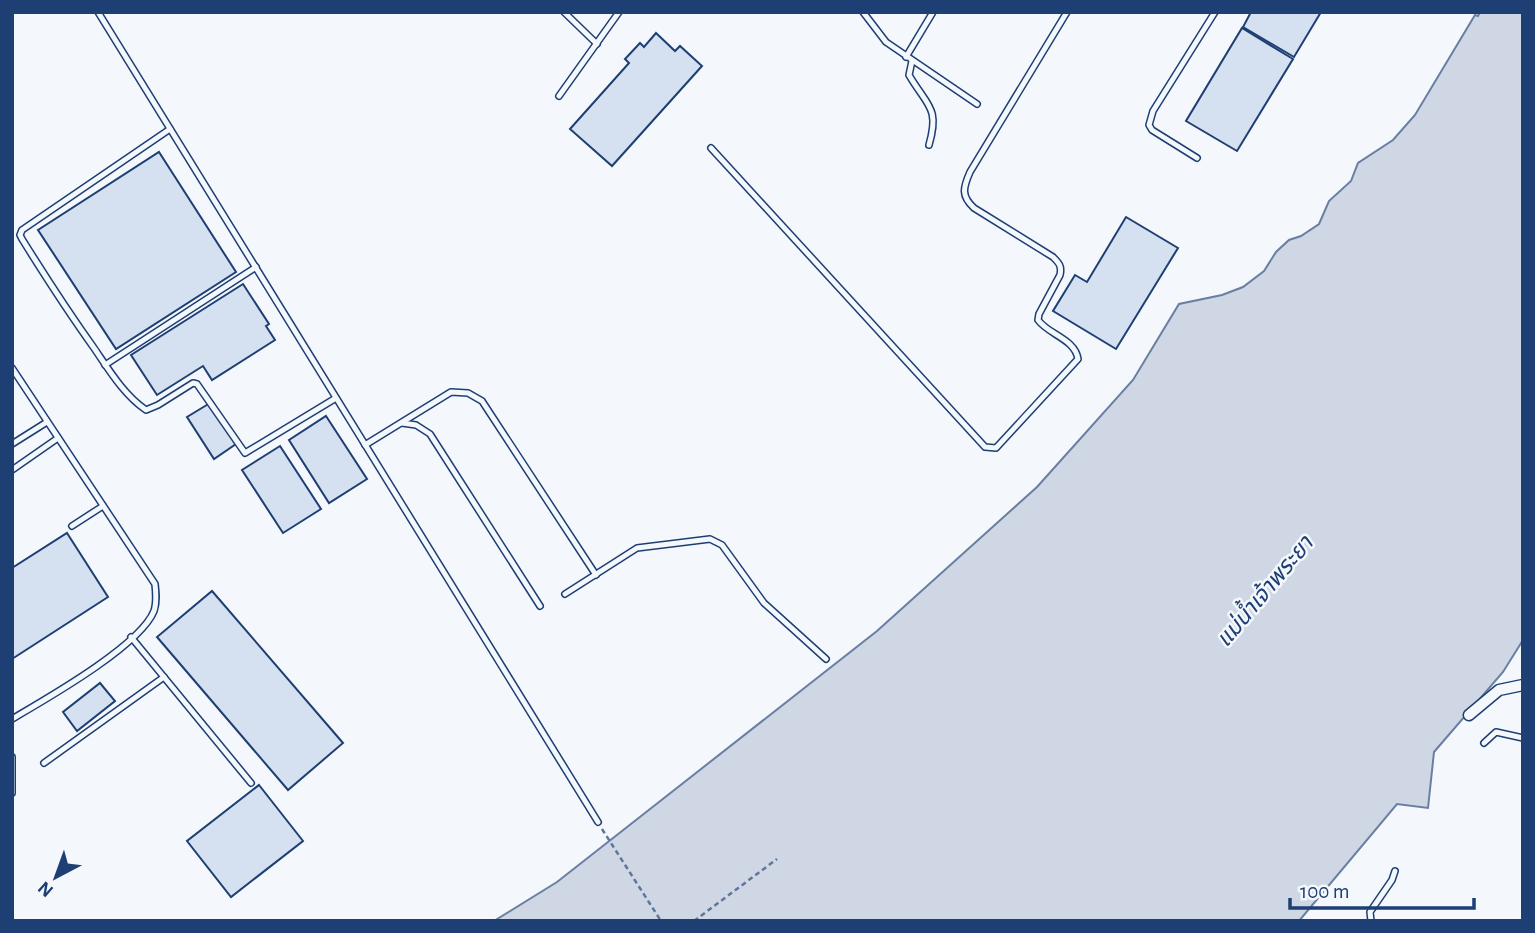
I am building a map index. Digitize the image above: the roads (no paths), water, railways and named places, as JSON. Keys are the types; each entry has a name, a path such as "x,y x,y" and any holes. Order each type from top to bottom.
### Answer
{"street":[{"path":"1469,715 1499,690 1523,685"}],"lane":[{"path":"98,12 598,822"},
{"path":"564,12 597,44"},
{"path":"559,96 619,12"},
{"path":"863,12 880,35 906,57 977,104"},
{"path":"906,57 933,12"},
{"path":"711,148 985,447 996,448 1078,359 1072,346 1038,320 1060,275 1059,263 974,208 967,201 963,188 1067,12"},
{"path":"1197,158 1152,130 1150,120 1214,12"},
{"path":"912,61 909,75 933,112 934,123 929,145"},
{"path":"170,129 22,230 20,235 62,304 128,396 146,410 193,383 197,384 245,453 336,398"},
{"path":"105,365 256,268"},
{"path":"12,368 155,584 157,597 153,612 140,630 103,662 12,719"},
{"path":"365,445 451,391 468,393 482,401 596,575"},
{"path":"12,444 47,422"},
{"path":"400,423 416,425 430,434 540,606"},
{"path":"12,470 58,439"},
{"path":"72,526 103,506"},
{"path":"565,594 637,548 710,539 722,545 764,603 826,659"},
{"path":"131,637 251,783"},
{"path":"44,763 164,677"},
{"path":"1484,743 1496,732 1523,738"},
{"path":"12,757 12,793"},
{"path":"1371,921 1370,912 1392,880 1395,871"}],"water":[{"name":"แม่น้ำเจ้าพระยา","path":"1480,12 1523,12 1523,640 1503,672 1434,752 1428,808 1397,804 1299,921 494,921 557,882 877,631 1037,487 1133,380 1179,304 1222,295 1243,287 1264,271 1276,252 1289,240 1301,236 1319,224 1329,201 1351,181 1358,163 1393,140 1415,115 1475,15 1478,16"}]}
